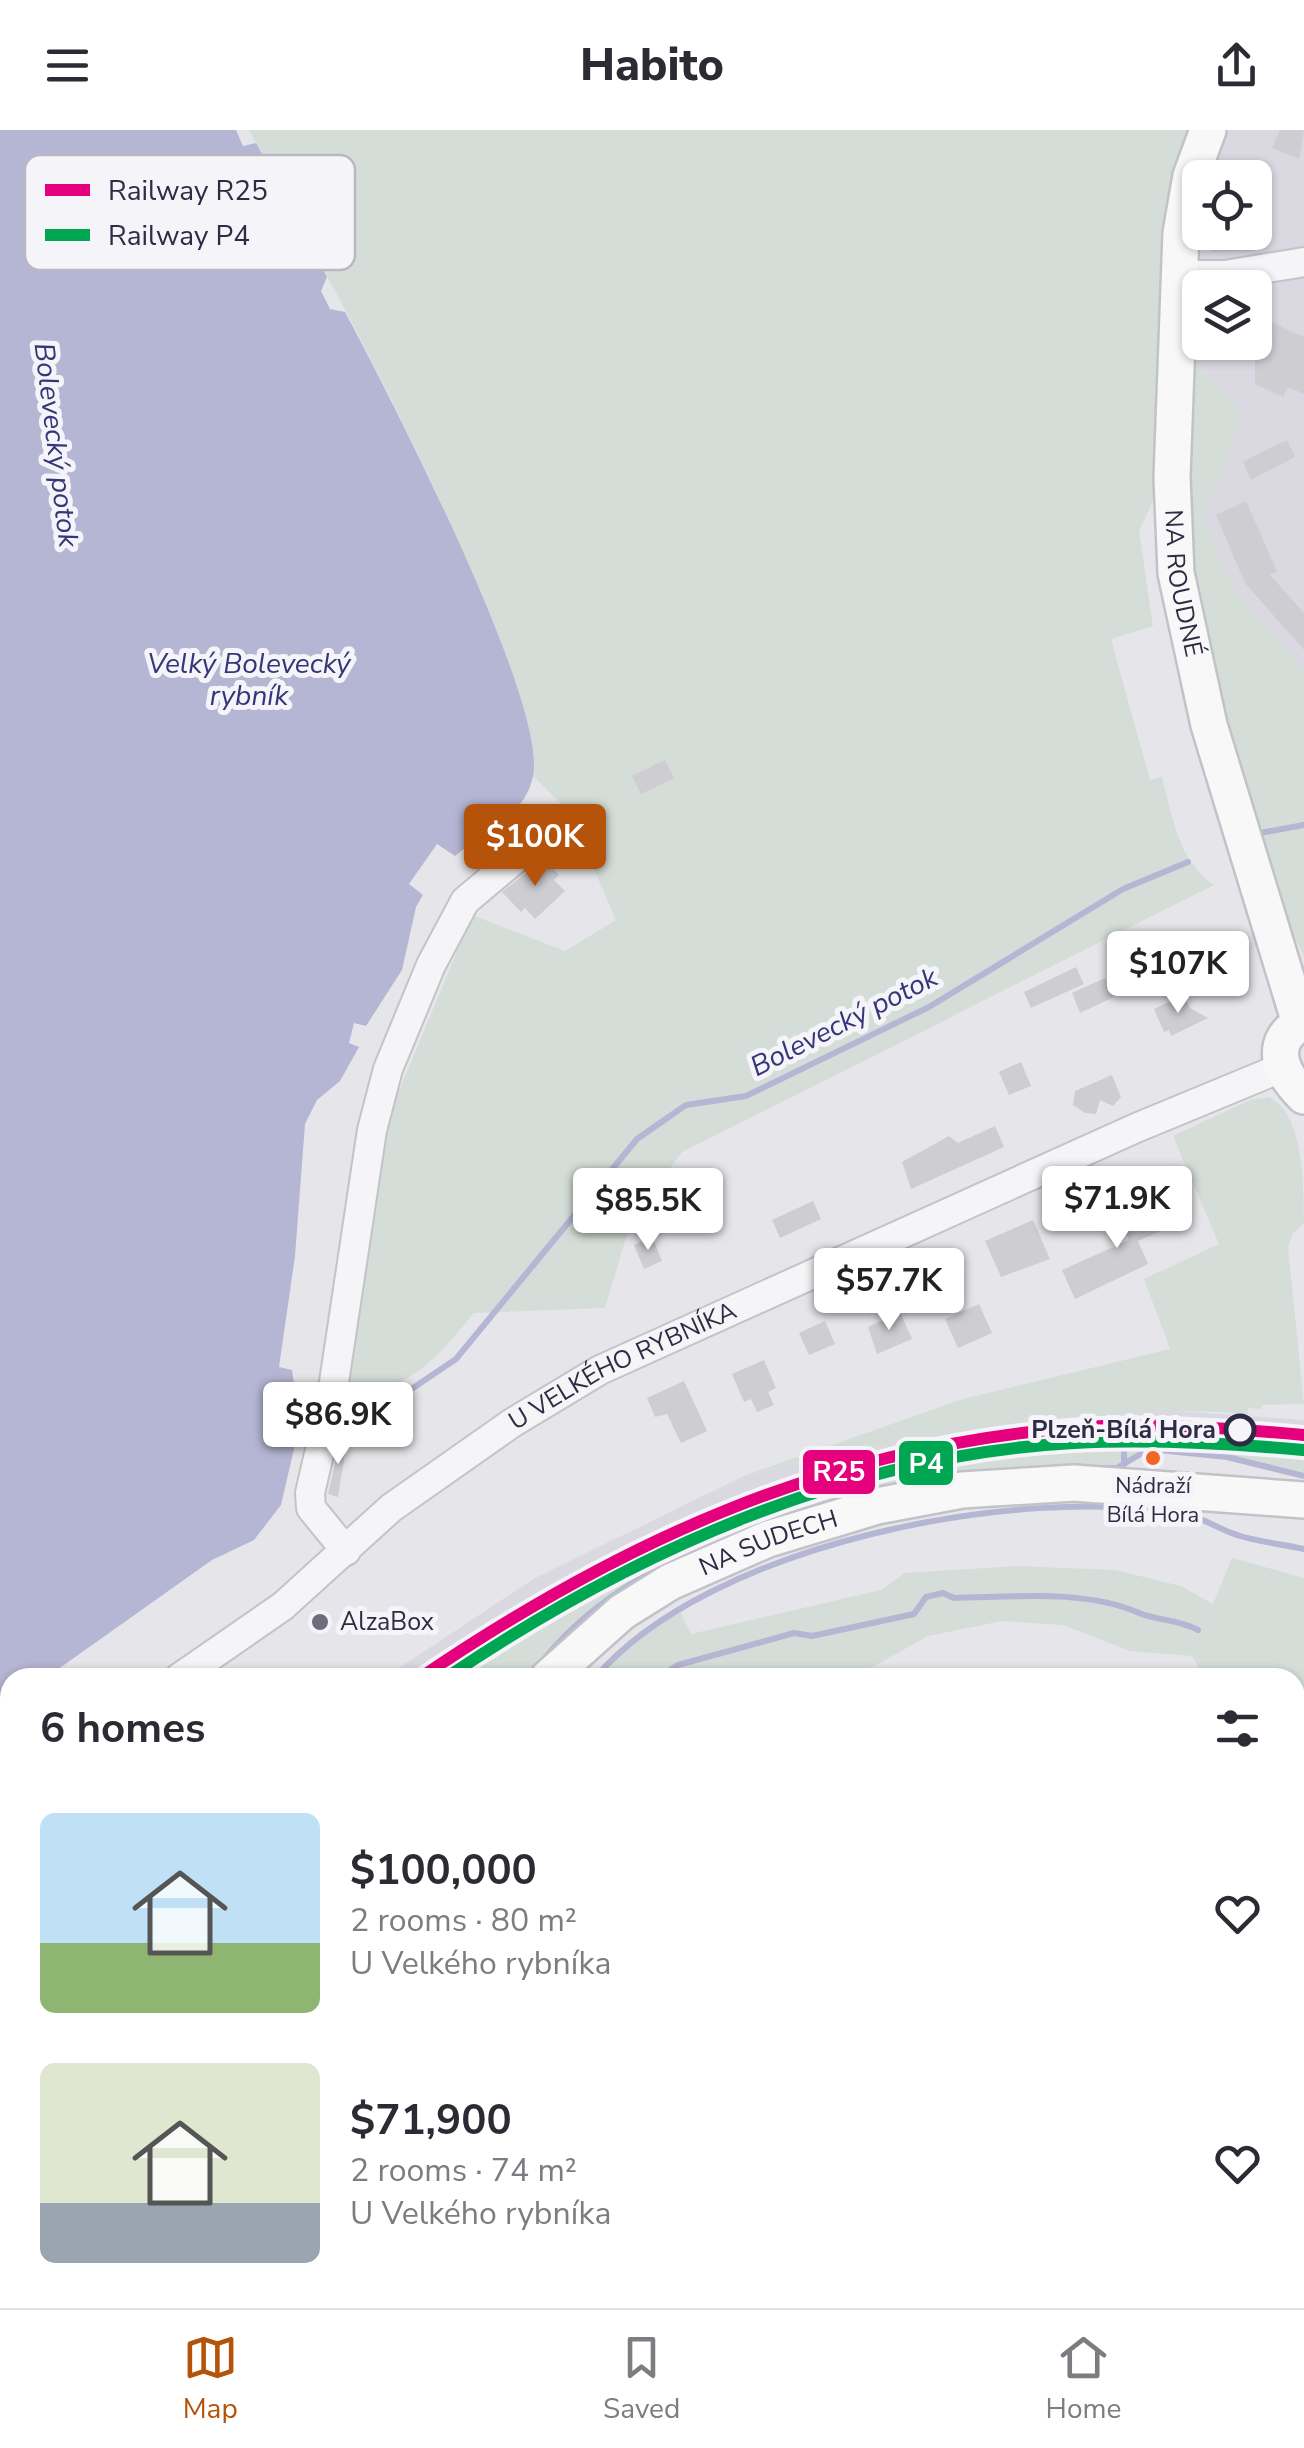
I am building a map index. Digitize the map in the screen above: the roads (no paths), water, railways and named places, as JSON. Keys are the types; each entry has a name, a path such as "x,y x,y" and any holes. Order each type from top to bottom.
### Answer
{"main road":[{"name":"NA ROUDNÉ","path":"1208,130 1187,194 1178,276 1172,476 1181,606 1209,725 1302,1022 1284,1038 1297,1087"},
{"name":"NA SUDECH","path":"559,1668 648,1594 692,1571 768,1539 876,1506 962,1490 1074,1482 1304,1500"},
{"name":"NA SUDECH","path":"1255,1498 1304,1514"},
{"name":"NA SUDECH","path":"571,1668 598,1632"}],"street":[{"path":"1178,276 1225,276 1304,262"},
{"path":"341,1545 311,1508 310,1493 329,1416 372,1130 388,1070 431,965 465,901 538,840"},
{"name":"U VELKÉHO RYBNÍKA","path":"194,1668 284,1606 341,1545 391,1508 461,1458 627,1356 1136,1128 1297,1087"}],"water":[{"name":"Velký Bolevecký rybník","path":"0,130 236,130 243,146 256,143 262,155 25,155 25,270 323,270 327,277 321,291 330,309 345,312 427,474 491,617 516,683 531,738 533,776 521,802 502,822 455,856 437,844 409,884 423,895 416,907 402,970 366,1026 354,1023 349,1043 359,1047 340,1081 317,1100 305,1124 295,1256 279,1367 292,1370 295,1391 305,1401 281,1505 254,1540 212,1560 60,1668 0,1668"}],"waterway":[{"name":"Bolevecký potok","path":"1260,833 1304,825"},
{"name":"Bolevecký potok","path":"335,1410 413,1388 456,1359 637,1139 686,1105 746,1096 929,1007 1123,889 1188,862"},
{"name":"Bolevecký potok","path":"296,1410 323,1411"},
{"path":"981,1446 1018,1439 1124,1435 1124,1464"},
{"path":"1099,1468 1117,1468 1149,1449 1227,1457 1304,1476"},
{"path":"818,1506 844,1498"},
{"path":"606,1668 646,1631 712,1592 788,1559 871,1534 956,1517 1040,1508 1118,1507 1187,1515 1231,1533 1304,1549"},
{"path":"537,1668 587,1616 631,1584 734,1532 763,1524"},
{"path":"673,1668 794,1633 812,1636 914,1614 926,1597 943,1593 954,1598 1048,1596 1096,1600 1198,1630"}],"rail line":[{"name":"R25","path":"435,1668 571,1584 649,1544 809,1480 893,1456 980,1439 1099,1426 1304,1435"},
{"name":"P4","path":"461,1668 517,1632 667,1551 825,1489 906,1467 989,1451 1074,1443 1188,1442 1303,1450"}],"place":[{"name":"Plzeň-Bílá Hora","path":"1240,1430"},
{"name":"Nádraží Bílá Hora","path":"1153,1458"},
{"name":"AlzaBox","path":"320,1622"}]}
